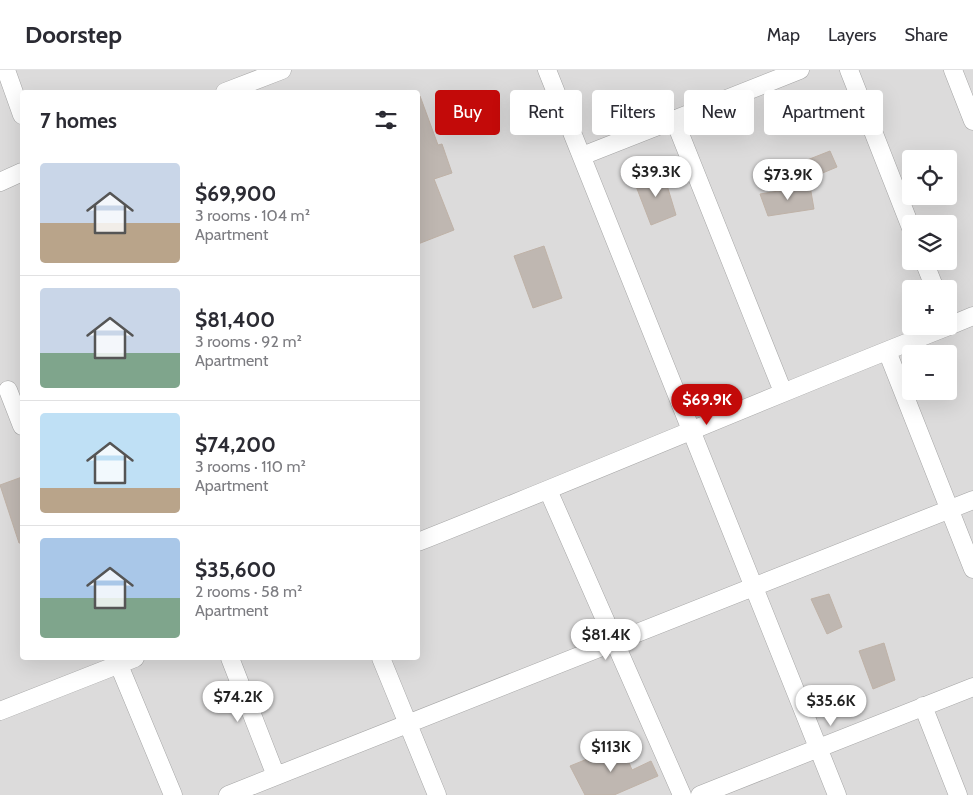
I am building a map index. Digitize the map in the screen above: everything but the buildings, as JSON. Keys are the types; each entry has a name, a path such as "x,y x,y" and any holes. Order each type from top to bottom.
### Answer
{"street":[{"path":"6,70 20,109"},
{"path":"229,90 259,74 282,70"},
{"path":"547,70 837,795"},
{"path":"783,392 674,119 800,70"},
{"path":"848,70 906,215"},
{"path":"953,70 973,121"},
{"path":"582,156 634,135"},
{"path":"0,182 20,173"},
{"path":"957,322 973,316"},
{"path":"420,541 924,335"},
{"path":"886,350 973,569"},
{"path":"10,389 20,420"},
{"path":"548,490 682,795"},
{"path":"228,795 973,500"},
{"path":"231,660 276,776"},
{"path":"381,660 438,795"},
{"path":"0,711 117,661 173,795"},
{"path":"700,795 819,750 973,687"},
{"path":"923,706 958,795"}],"shaded area":[{"path":"0,70 973,70 973,795 0,795"}]}
